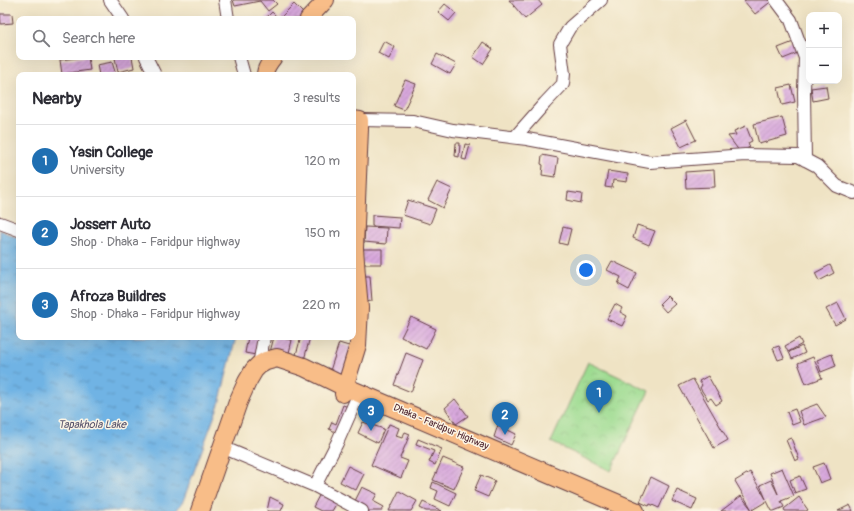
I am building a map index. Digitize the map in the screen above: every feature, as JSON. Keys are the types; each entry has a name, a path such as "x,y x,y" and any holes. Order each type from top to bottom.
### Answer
{"highway":[{"name":"Dhaka - Faridpur Highway","path":"259,365 277,358 304,367 348,394"},
{"path":"200,511 238,402 254,370 259,365"},
{"name":"Dhaka - Faridpur Highway","path":"208,511 244,404 253,385 265,372 276,367 301,373 430,432 466,443 635,511"},
{"name":"Dhaka - Faridpur Highway","path":"466,443 609,511"}],"main road":[{"path":"311,16 326,0"},
{"path":"264,72 272,60"},
{"path":"356,119 360,129 356,224"},
{"path":"348,394 358,345 360,308 356,260"}],"street":[{"path":"110,0 121,16"},
{"path":"225,0 228,16"},
{"path":"515,137 563,84 564,74 560,44 570,27 587,4 601,0"},
{"path":"776,0 791,20 805,58 805,160"},
{"path":"148,60 154,72"},
{"path":"240,60 243,72"},
{"path":"356,119 413,121 453,130 515,137 650,162 745,155 798,156 817,166 837,186 854,193"},
{"path":"0,223 16,229"},
{"path":"259,365 263,340"},
{"path":"315,486 337,443 348,394"},
{"path":"229,450 315,486 362,511"}],"green space":[{"path":"588,362 649,391 611,471 551,442"}],"water":[{"name":"Tapakhola Lake","path":"0,230 16,238 16,340 235,340 219,404 183,501 176,511 0,511"}],"building":[{"path":"233,0 273,0 277,4 268,11 260,1 235,6"},
{"path":"509,0 538,0 542,5 525,19"},
{"path":"773,0 755,14 744,1"},
{"path":"294,4 306,16 282,16"},
{"path":"445,4 456,13 449,21 438,12"},
{"path":"272,12 276,16 268,16"},
{"path":"0,14 12,14 13,23 1,24"},
{"path":"384,41 395,47 389,59 378,53"},
{"path":"796,41 800,52 783,59 778,48"},
{"path":"483,42 493,49 483,64 473,57"},
{"path":"437,54 456,64 450,74 432,64"},
{"path":"60,60 88,60 90,70 62,72"},
{"path":"115,60 133,60 134,68 118,72"},
{"path":"112,62 115,72 98,72 97,65"},
{"path":"405,80 416,84 404,110 394,106"},
{"path":"791,85 795,102 782,105 778,88"},
{"path":"826,86 828,98 813,101 811,88"},
{"path":"782,117 787,136 759,144 754,124"},
{"path":"686,120 696,140 681,147 671,128"},
{"path":"746,126 752,141 748,143 750,147 740,152 728,136 736,135 734,131"},
{"path":"456,143 460,143 459,157 455,156"},
{"path":"465,144 470,145 466,160 462,159"},
{"path":"542,155 558,158 555,177 542,175"},
{"path":"714,170 715,187 686,188 685,172"},
{"path":"608,171 628,174 627,182 613,180 612,188 605,187"},
{"path":"437,182 452,189 443,208 428,200"},
{"path":"568,192 582,194 581,203 567,200"},
{"path":"408,200 436,209 430,224 403,215"},
{"path":"372,215 400,217 399,228 372,226"},
{"path":"637,225 655,231 649,245 633,238"},
{"path":"365,227 387,228 386,244 364,242"},
{"path":"563,227 571,229 567,245 559,243"},
{"path":"362,249 382,249 382,264 362,264"},
{"path":"612,261 637,273 629,290 618,284 621,277 607,270"},
{"path":"830,265 834,273 819,281 815,273"},
{"path":"361,276 370,276 372,301 363,302"},
{"path":"667,296 675,304 666,312 659,304"},
{"path":"838,303 846,319 835,325 826,309"},
{"path":"615,304 622,308 620,312 627,316 622,326 607,319"},
{"path":"411,317 436,329 426,349 401,337"},
{"path":"799,338 802,344 788,352 785,346"},
{"path":"247,340 259,340 256,355 245,353"},
{"path":"273,340 292,340 288,357 270,352"},
{"path":"300,340 309,340 304,360 295,358"},
{"path":"339,343 352,347 342,381 328,377"},
{"path":"779,346 784,358 778,360 773,348"},
{"path":"802,346 805,353 792,359 789,352"},
{"path":"406,353 423,360 411,392 394,385"},
{"path":"832,354 836,366 821,372 817,360"},
{"path":"813,357 822,378 806,384 798,363"},
{"path":"708,376 722,401 716,405 711,398 708,400 700,388 702,385 699,381"},
{"path":"693,379 728,440 714,448 679,386"},
{"path":"455,399 468,416 456,424 445,408"},
{"path":"817,404 826,417 804,425 799,411"},
{"path":"343,405 351,408 340,434 329,429 332,422 336,424"},
{"path":"795,409 800,422 792,425 787,412"},
{"path":"363,422 384,429 378,443 358,433"},
{"path":"389,424 399,428 396,436 402,438 405,432 410,434 400,458 408,461 401,478 371,465"},
{"path":"498,425 516,434 511,445 494,437"},
{"path":"791,438 799,459 795,461 786,440"},
{"path":"418,439 442,449 435,465 429,462 434,451 416,444"},
{"path":"443,458 464,467 454,489 433,480"},
{"path":"824,463 830,479 820,483 813,467"},
{"path":"348,466 364,474 356,490 340,482"},
{"path":"782,468 794,496 781,501 784,507 774,511 772,511 767,501 752,510 735,481 750,472 766,499 760,485 771,480 778,494 770,473"},
{"path":"481,475 495,481 488,497 474,491"},
{"path":"800,476 806,489 795,493 790,480"},
{"path":"651,477 669,486 659,508 640,502"},
{"path":"433,482 456,493 450,506 435,499 438,491 431,488"},
{"path":"362,487 377,494 373,501 384,507 382,511 368,511 354,503"},
{"path":"677,490 697,499 692,510 672,501"},
{"path":"399,491 417,501 411,511 389,511"},
{"path":"321,492 338,501 332,511 321,511 313,507"},
{"path":"741,496 753,511 721,511"},
{"path":"270,497 284,504 281,511 267,511"},
{"path":"799,497 808,510 785,511 784,509"},
{"path":"423,502 442,511 426,511 420,508"},
{"path":"850,505 853,511 838,511"}],"place":[{"name":"Yasin College","path":"599,413"},
{"name":"Afroza Buildres","path":"371,431"},
{"name":"Josserr Auto","path":"505,435"}]}
